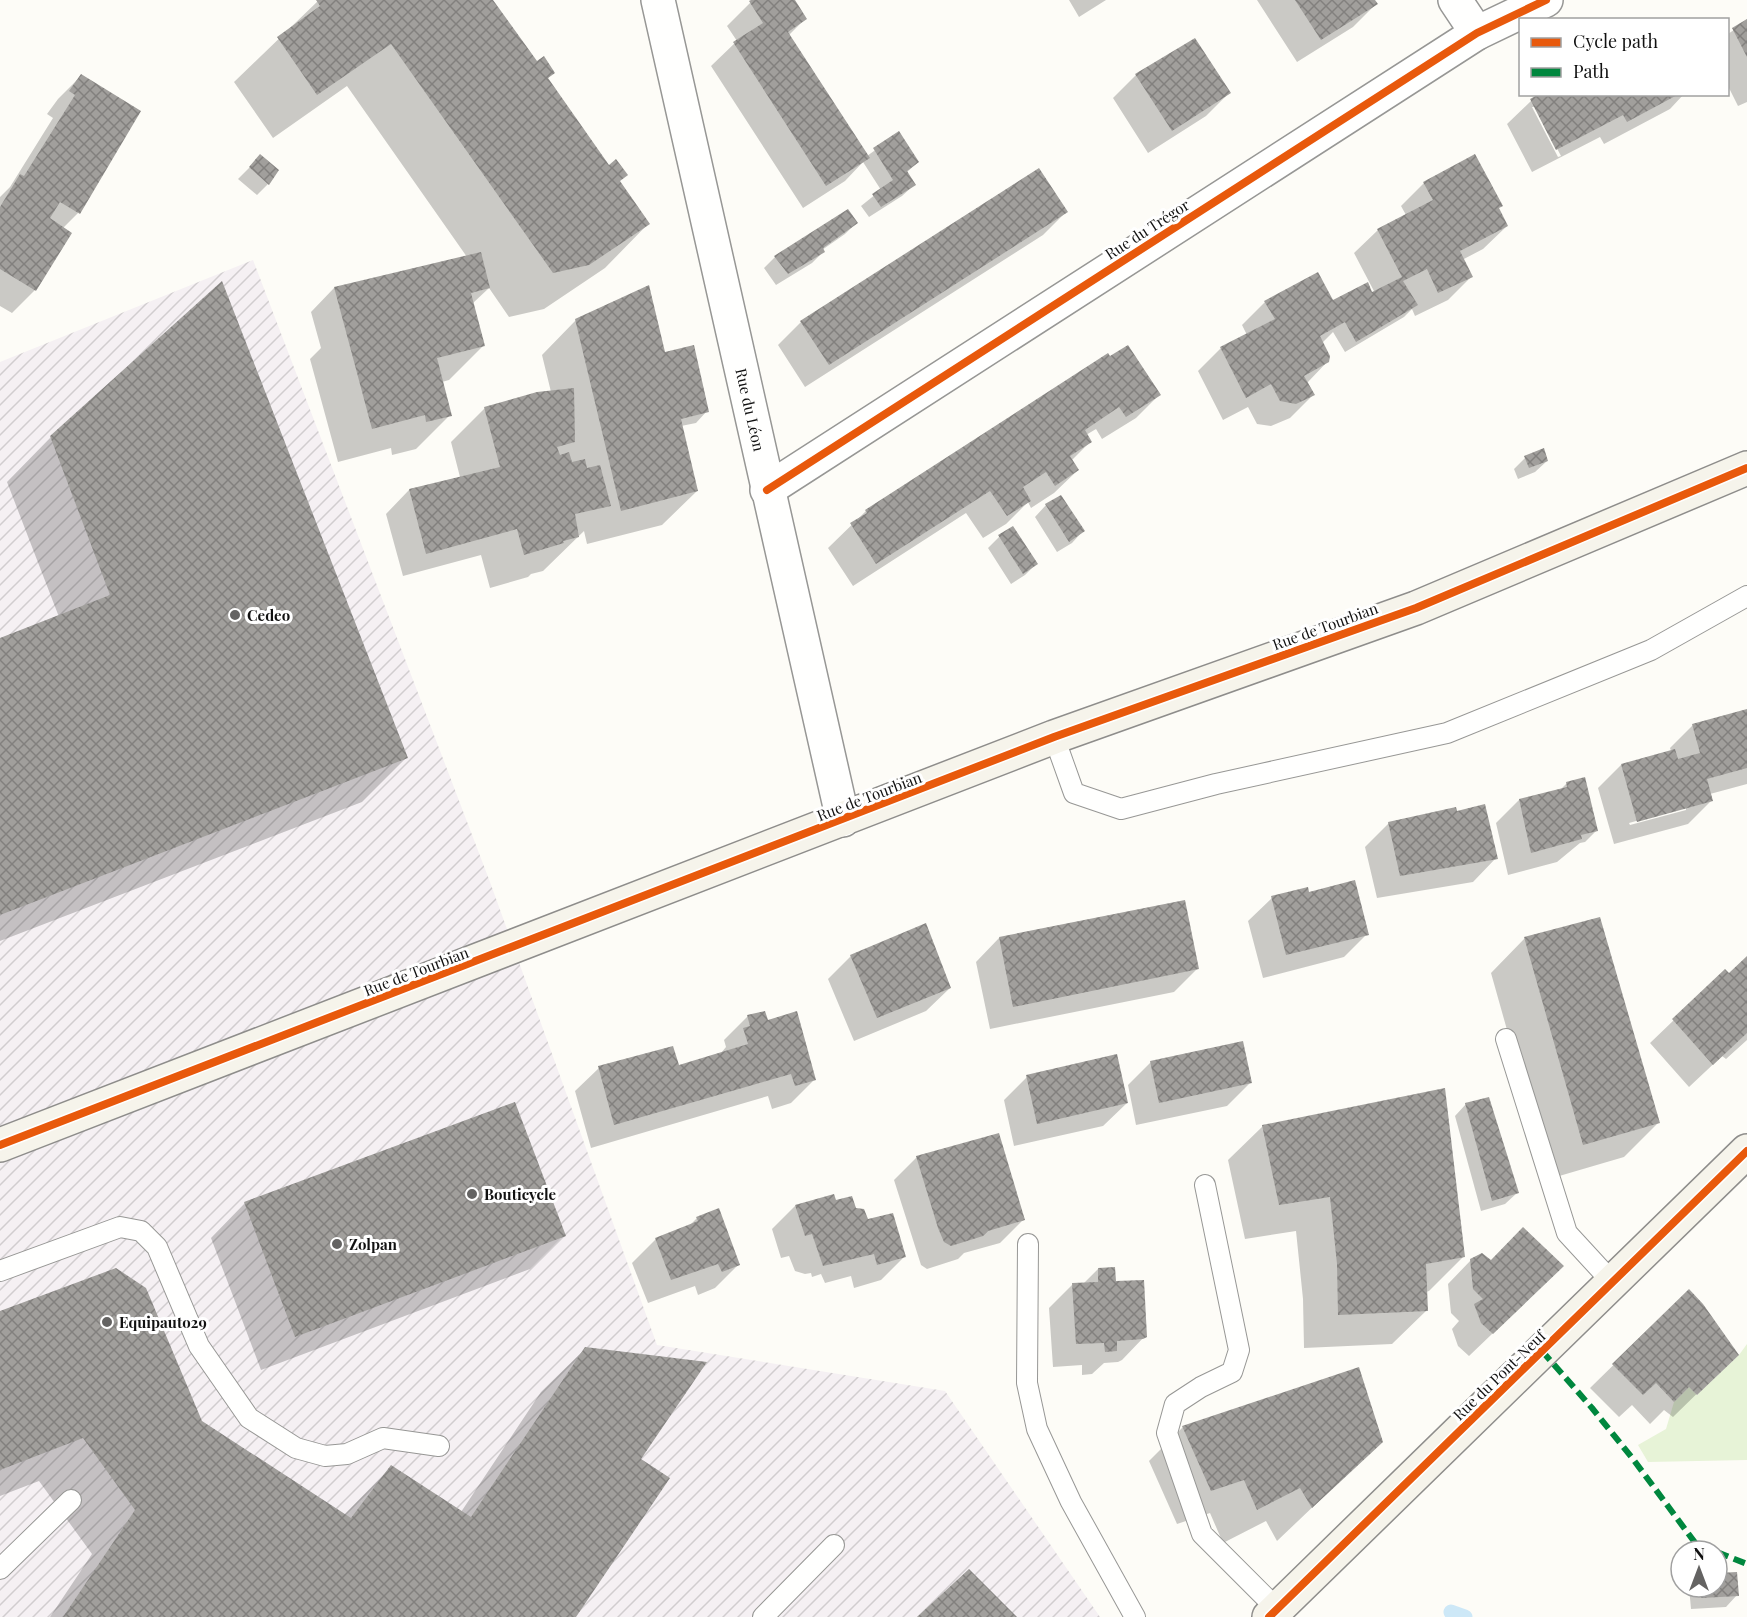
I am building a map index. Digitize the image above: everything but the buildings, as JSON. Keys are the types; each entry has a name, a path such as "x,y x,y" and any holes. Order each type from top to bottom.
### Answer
{"main road":[{"name":"Rue de Tourbian","path":"0,1145 1054,737 1416,608 1747,468"},
{"name":"Rue du Pont-Neuf","path":"1273,1613 1747,1151"}],"street":[{"name":"Rue du Léon","path":"658,0 843,820"},
{"path":"1455,0 1477,33"},
{"name":"Rue du Trégor","path":"767,490 1477,33 1546,0"}],"lane":[{"path":"1054,737 1074,792 1121,809 1216,784 1447,733 1652,650 1747,596"},
{"path":"1506,1039 1568,1233 1613,1283"},
{"path":"1205,1185 1239,1350 1232,1372 1201,1387 1175,1404 1167,1433 1202,1534 1273,1613"},
{"path":"2,1266 120,1227 141,1231 157,1247 199,1346 249,1418 296,1448 325,1456 347,1455 383,1438 439,1446"},
{"path":"1028,1244 1027,1383 1037,1429 1071,1502 1135,1617"},
{"path":"0,1569 71,1500"},
{"path":"763,1617 834,1545"}],"shaded area":[{"path":"253,260 490,882 657,1345 945,1391 1100,1617 0,1617 0,362"}],"green space":[{"path":"1747,1344 1747,1460 1648,1462 1638,1445 1666,1429 1674,1402 1689,1387 1697,1395 1739,1355"}],"waterway":[{"path":"1451,1612 1465,1617"}],"marked path":[{"path":"1542,1351 1633,1459 1692,1539"},
{"path":"1729,1557 1747,1564"}],"cycle path":[{"path":"767,490 1477,33 1546,0"},
{"path":"0,1145 1054,737 1416,608 1747,468"},
{"path":"1269,1617 1747,1151"}],"place":[{"name":"Cedeo","path":"235,615"},
{"name":"Bouticycle","path":"472,1194"},
{"name":"Zolpan","path":"337,1244"},
{"name":"Equipauto29","path":"107,1322"}]}
